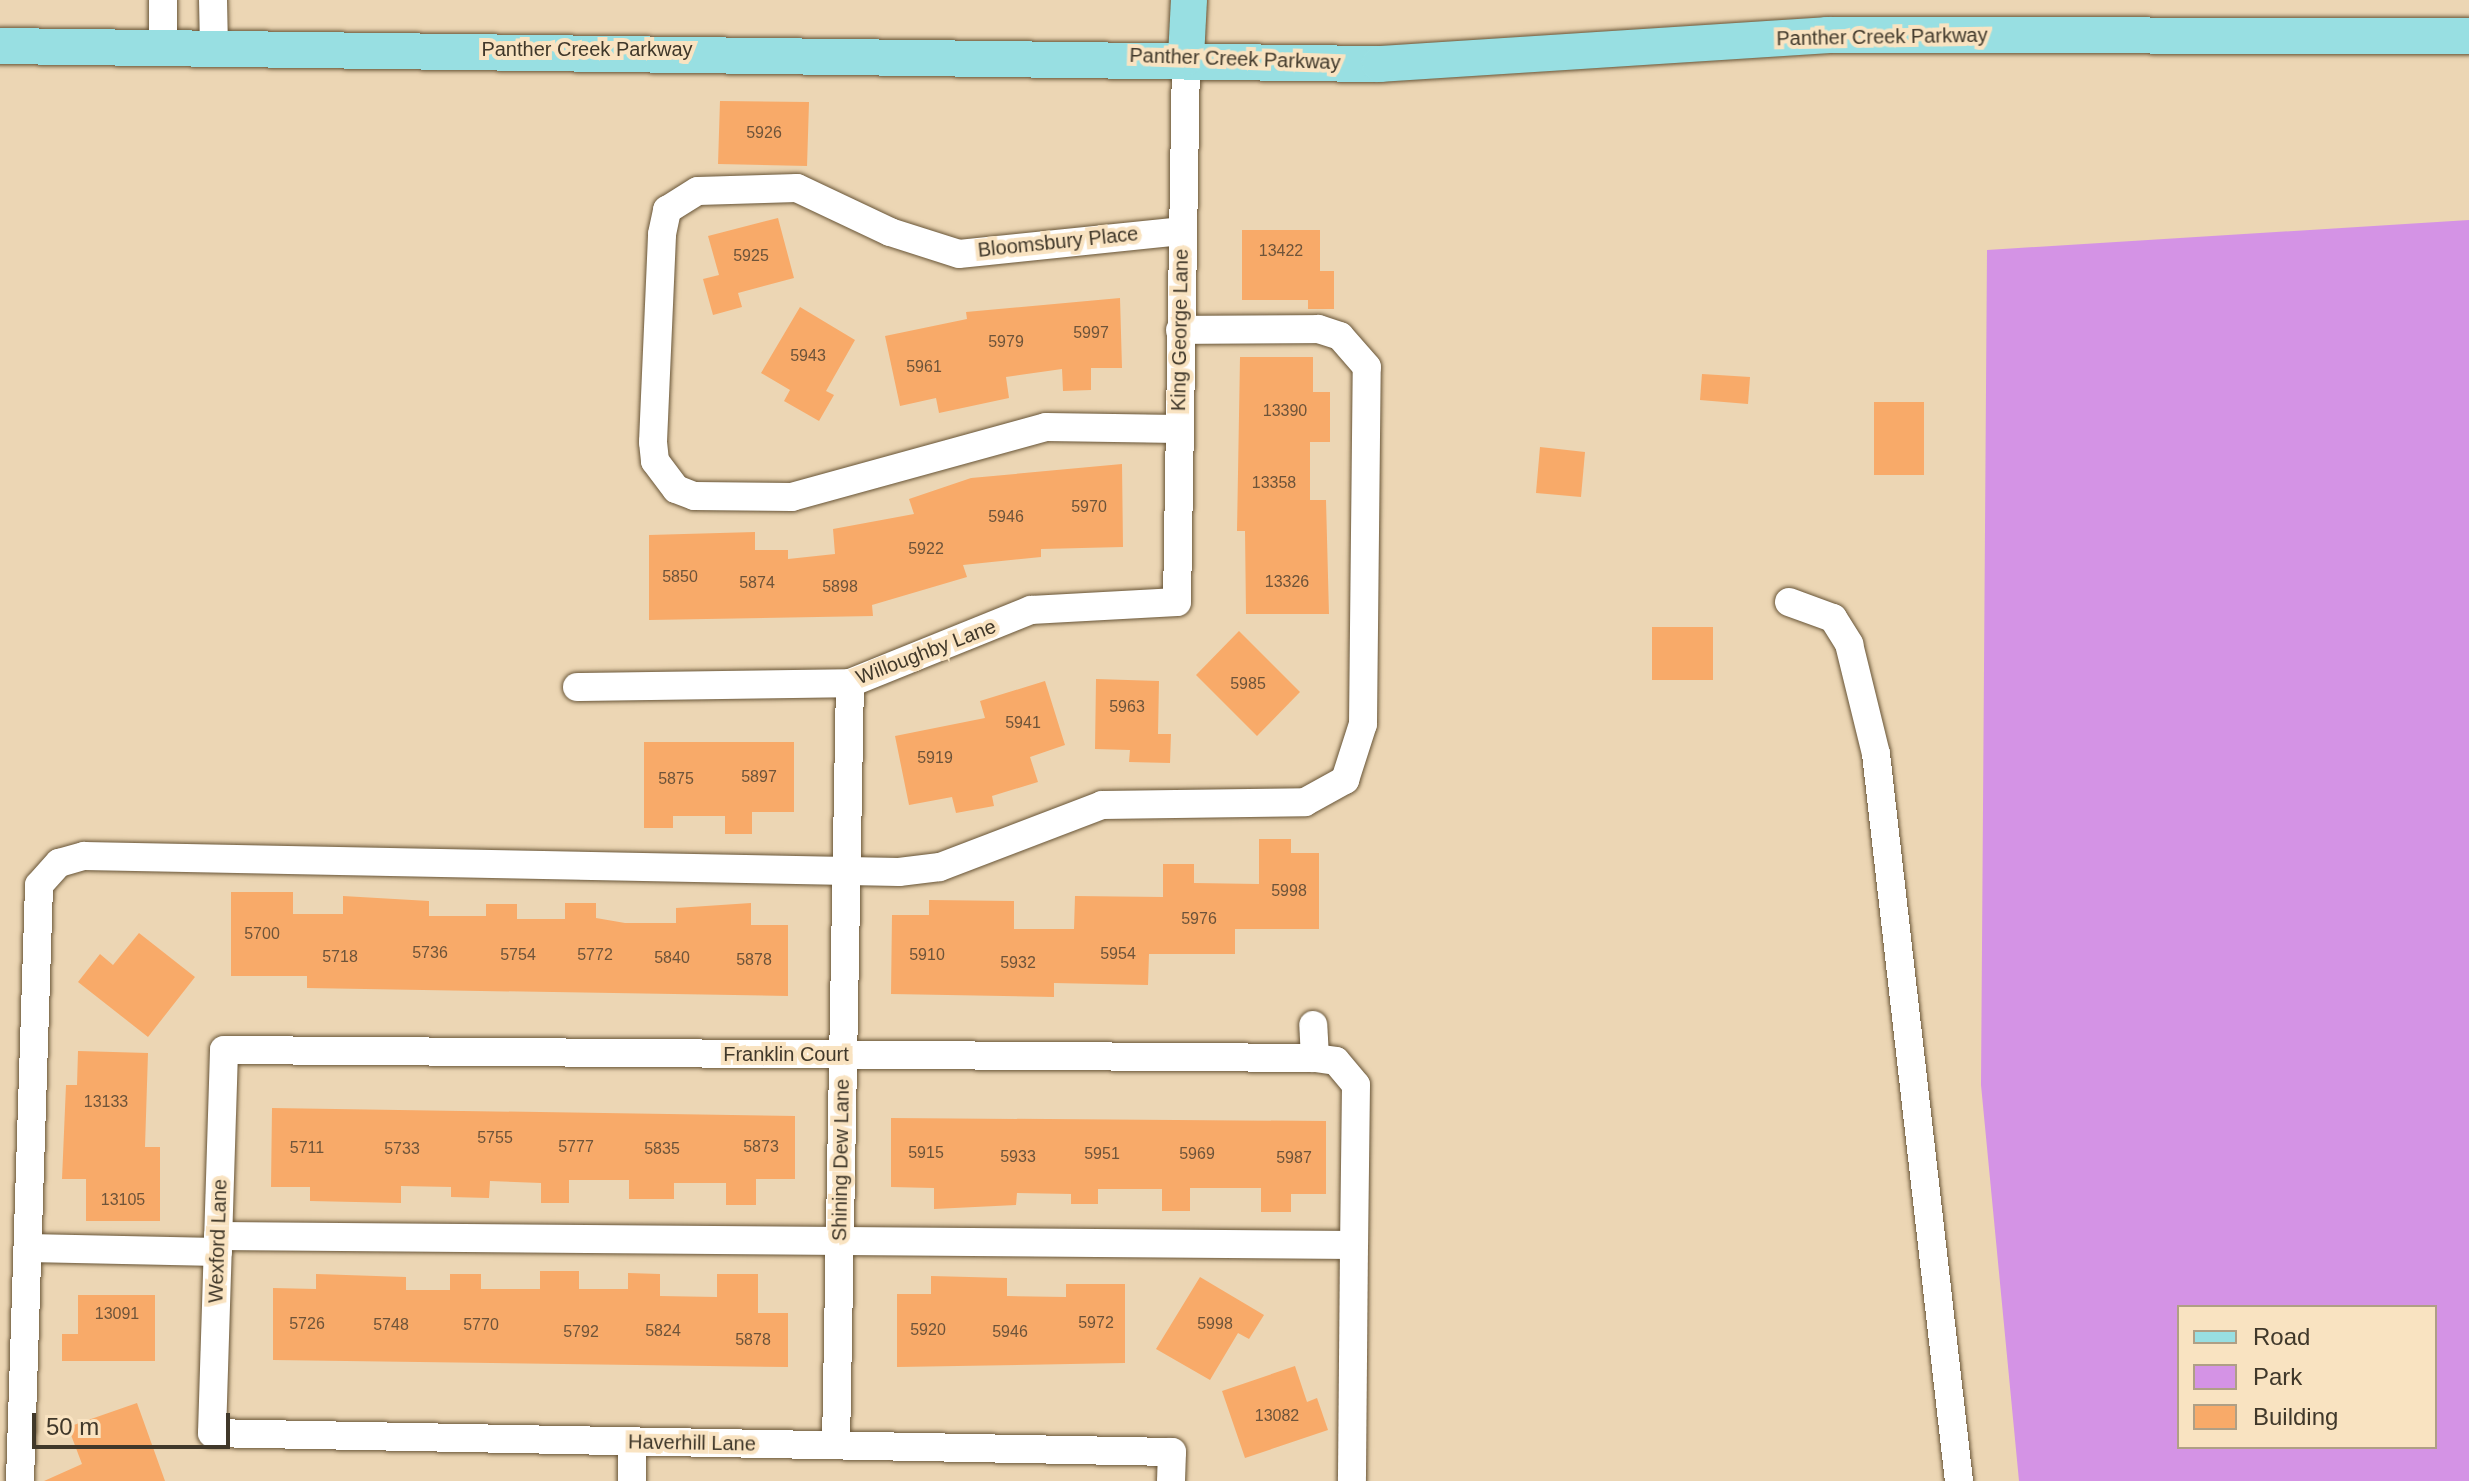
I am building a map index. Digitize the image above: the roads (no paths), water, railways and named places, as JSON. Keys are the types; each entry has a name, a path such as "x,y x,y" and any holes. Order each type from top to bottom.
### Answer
{"main road":[{"path":"1186,57 1189,0"},
{"name":"Panther Creek Parkway","path":"0,46 1186,57 1380,64 1827,35 2469,36"}],"street":[{"path":"163,0 163,47"},
{"path":"213,0 214,47"},
{"name":"King George Lane","path":"1177,602 1186,57"},
{"name":"Bloomsbury Place","path":"1179,429 1046,427 792,497 694,496 676,489 655,461 653,442 667,210 720,185 769,185 817,195 890,232 959,254 1181,231"},
{"path":"20,1481 39,885 59,863 84,856 847,871 940,867 1102,805 1305,802 1345,780 1363,724 1367,367 1340,336 1318,329 1180,330"},
{"name":"Willoughby Lane","path":"577,687 850,683 1031,610 1177,602"},
{"path":"1789,602 1833,618 1849,644 1871,725 1959,1481"},
{"name":"Shining Dew Lane","path":"836,1445 850,683"},
{"path":"1313,1025 1315,1058 1336,1061 1356,1085 1352,1481"},
{"name":"Franklin Court","path":"224,1050 1315,1058"},
{"name":"Wexford Lane","path":"212,1433 224,1050"},
{"path":"28,1248 218,1244 840,1242 1354,1245"},
{"name":"Haverhill Lane","path":"212,1433 1172,1452 1171,1481"},
{"path":"632,1441 632,1481"}]}
